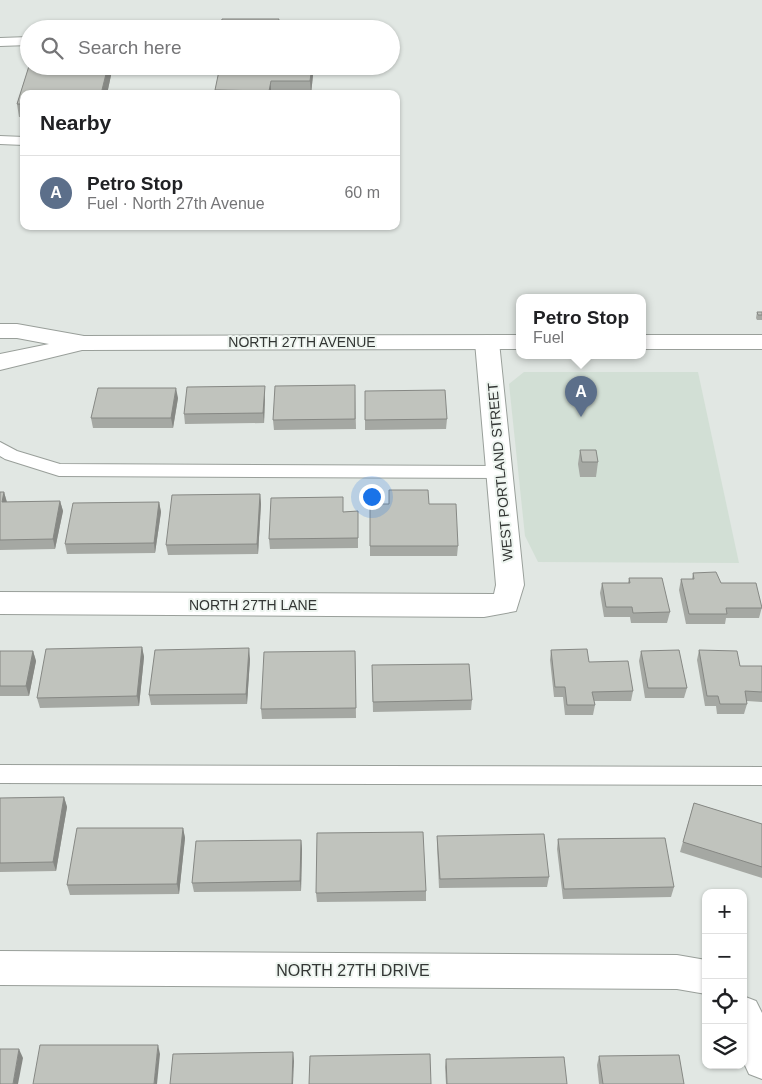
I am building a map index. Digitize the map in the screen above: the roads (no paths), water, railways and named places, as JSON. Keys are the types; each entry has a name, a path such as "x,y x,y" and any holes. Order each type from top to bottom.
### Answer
{"street":[{"name":"NORTH 27TH AVENUE","path":"0,331 17,331 84,343 516,342"},
{"name":"WEST PORTLAND STREET","path":"488,342 510,585 506,603"},
{"path":"646,342 762,342"},
{"name":"NORTH 27TH AVENUE","path":"0,362 84,343"},
{"name":"NORTH 27TH LANE","path":"0,603 484,606 506,603"},
{"name":"NORTH 27TH DRIVE","path":"0,968 677,972 702,976"},
{"path":"747,1021 759,1045 762,1061"}],"lane":[{"path":"0,42 20,41"},
{"path":"0,140 20,141"},
{"path":"0,448 11,455 59,470 499,472"},
{"path":"0,774 762,776"}],"place":[{"name":"Petro Stop","path":"581,417"}]}
